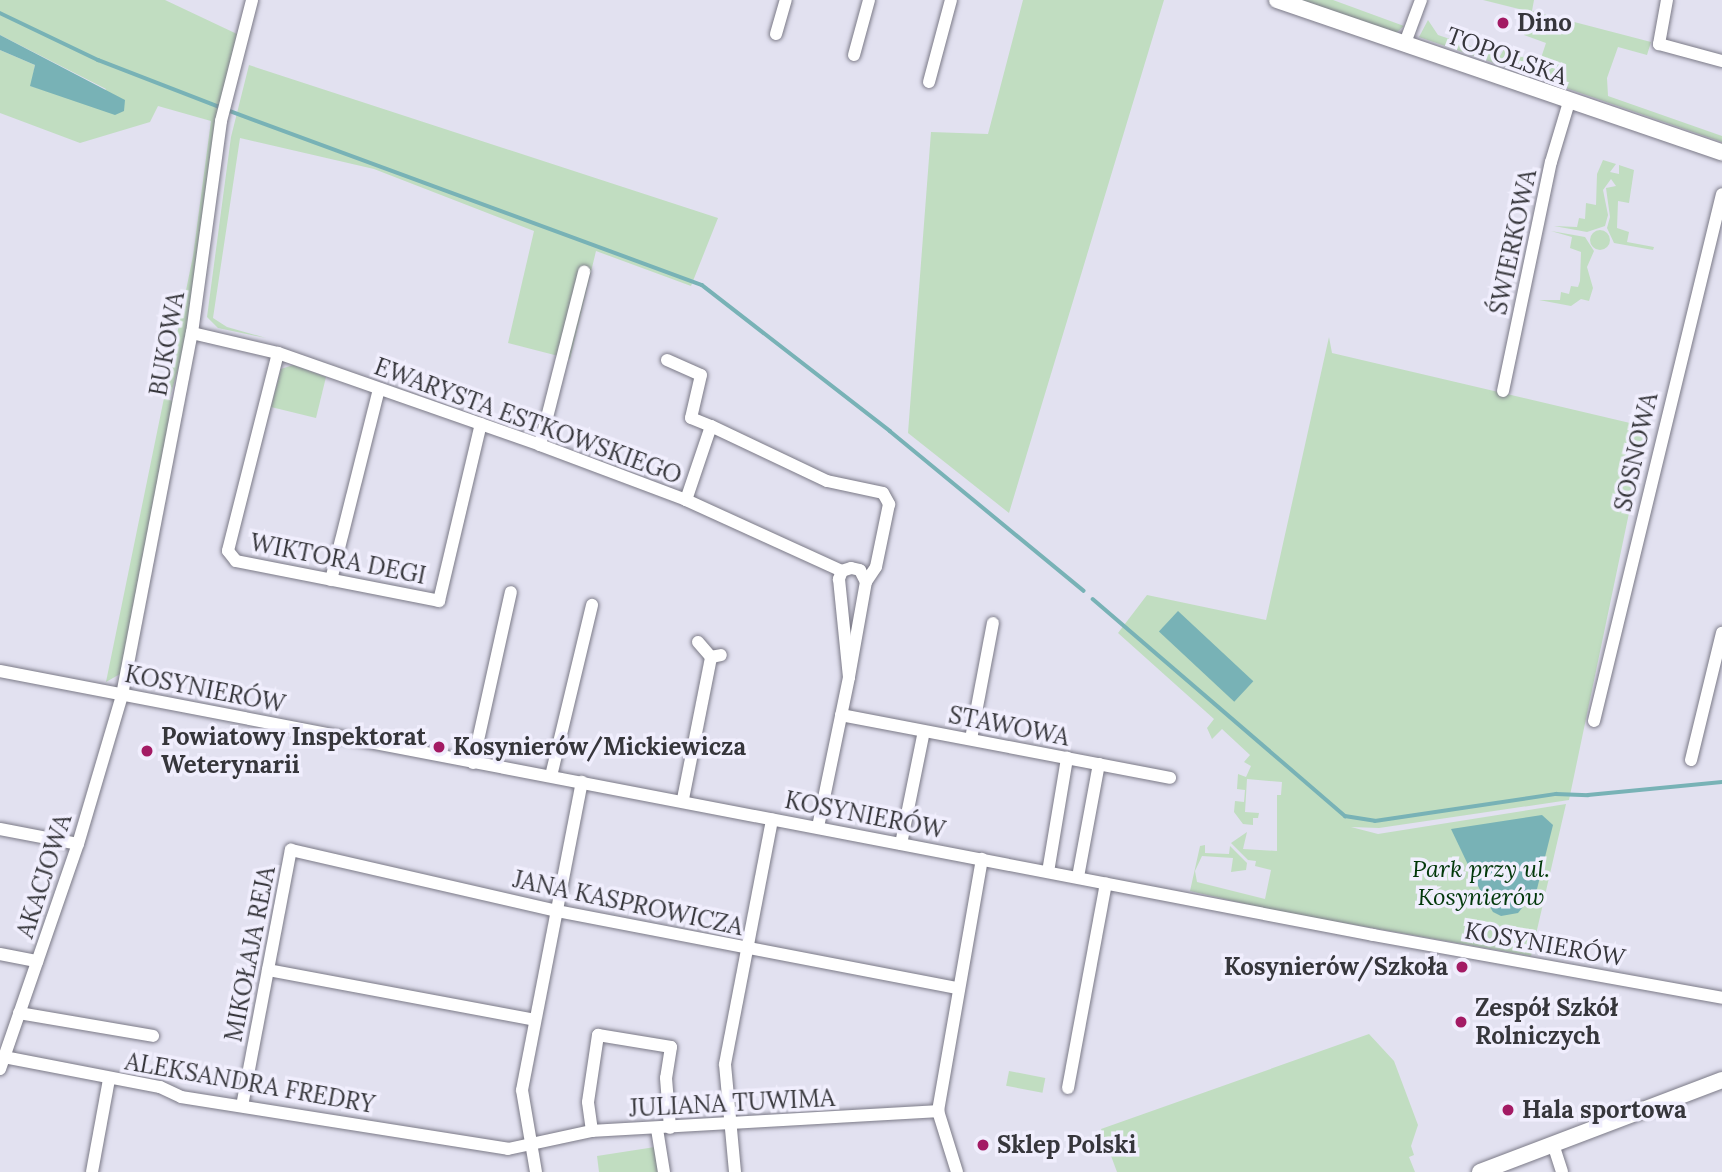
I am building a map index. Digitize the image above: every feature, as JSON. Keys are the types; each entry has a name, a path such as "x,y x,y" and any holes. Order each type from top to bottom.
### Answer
{"street":[{"name":"BUKOWA","path":"122,695 192,333 221,121 252,0"},
{"path":"776,34 786,0"},
{"path":"855,55 869,0"},
{"path":"929,82 951,0"},
{"name":"TOPOLSKA","path":"1277,0 1569,102 1722,152"},
{"path":"1405,43 1421,0"},
{"path":"1667,0 1659,44 1722,61"},
{"name":"ŚWIERKOWA","path":"1503,391 1551,162 1569,102"},
{"name":"SOSNOWA","path":"1594,720 1722,194"},
{"path":"540,445 584,272"},
{"name":"EWARYSTA ESTKOWSKIEGO","path":"192,333 278,353 540,445 686,500 842,571 860,570 866,582"},
{"name":"WIKTORA DEGI","path":"278,353 228,551 236,561 439,601 481,424"},
{"path":"667,360 701,375 691,418 827,481 883,493 889,503 876,567 866,582 818,827"},
{"path":"331,580 379,389"},
{"path":"686,500 711,425"},
{"path":"842,571 839,599 849,677"},
{"path":"473,763 512,592"},
{"path":"551,776 592,605"},
{"path":"971,740 993,623"},
{"path":"1692,760 1722,633"},
{"path":"683,799 716,656 698,642"},
{"name":"KOSYNIERÓW","path":"0,671 473,763 683,799 901,844 1722,998"},
{"name":"AKACJOWA","path":"2,1063 78,844 122,695"},
{"name":"STAWOWA","path":"841,715 1170,778"},
{"path":"901,844 924,731"},
{"path":"1048,872 1067,758"},
{"path":"1078,877 1099,764"},
{"path":"536,1172 522,1090 582,782"},
{"path":"735,1172 727,1126 724,1064 772,819"},
{"path":"0,829 78,844"},
{"name":"JANA KASPROWICZA","path":"291,850 557,911 957,989"},
{"name":"MIKOŁAJA REJA","path":"242,1107 291,850"},
{"path":"957,1172 938,1111 957,989 982,859"},
{"path":"1068,1088 1106,883"},
{"path":"0,954 37,961"},
{"path":"268,970 534,1020"},
{"path":"19,1013 153,1036"},
{"path":"592,1131 588,1102 598,1035 671,1047 666,1078 664,1172"},
{"name":"ALEKSANDRA FREDRY","path":"2,1063 109,1079 242,1107 508,1149 531,1143"},
{"path":"92,1172 109,1079"},
{"path":"1480,1172 1722,1080"},
{"name":"JULIANA TUWIMA","path":"531,1143 592,1131 727,1126 938,1111"},
{"path":"1553,1144 1563,1172"}],"green space":[{"path":"0,0 165,0 237,34 215,123 184,349 169,400 173,401 120,674 106,682 193,256 211,121 158,106 150,122 80,143 0,113 0,50 35,65 31,86 94,106 106,89 0,35"},
{"path":"1023,0 1164,0 1009,513 908,433 931,132 988,134"},
{"path":"1301,0 1333,0 1404,26 1396,33"},
{"path":"1483,0 1534,0 1532,11 1651,42 1647,55 1618,47 1607,78 1608,96 1722,136 1722,142 1419,37 1428,20 1438,35 1500,56 1504,49 1539,64 1546,43 1524,35 1531,12"},
{"path":"249,65 718,218 691,286 596,251 570,359 508,343 534,231 374,169 240,138 213,318 227,327 266,338 218,328 207,317 231,137"},
{"path":"1603,160 1616,164 1610,172 1619,174 1619,165 1634,170 1629,203 1618,201 1617,228 1629,232 1627,242 1654,247 1653,250 1614,243 1607,228 1610,217 1606,188 1616,186 1611,179 1603,190 1608,215 1605,226 1587,232 1554,226 1577,227 1579,218 1585,219 1586,203 1596,205 1597,174"},
{"path":"1600,230 1607,233 1610,240 1607,247 1600,250 1593,247 1590,240 1593,233"},
{"path":"1551,231 1585,237 1594,251 1587,267 1593,288 1589,301 1581,299 1571,306 1539,300 1560,300 1561,292 1569,294 1571,286 1578,287 1580,281 1581,252 1570,248 1572,237"},
{"name":"Park przy ul. Kosynierów","path":"1329,337 1332,353 1647,427 1569,800 1379,828 1351,827 1378,834 1566,804 1531,956 1276,911 1190,891 1200,846 1205,845 1205,853 1229,854 1230,846 1247,863 1246,870 1231,872 1233,858 1202,856 1195,871 1197,882 1265,899 1271,870 1255,866 1256,861 1248,860 1231,843 1247,832 1243,849 1277,851 1277,795 1281,795 1282,782 1247,779 1245,812 1259,813 1258,818 1253,818 1253,825 1243,824 1234,812 1235,801 1244,802 1245,790 1237,789 1238,774 1246,777 1251,766 1244,762 1250,755 1222,729 1212,739 1207,728 1214,719 1118,633 1147,595 1266,620"},
{"path":"293,365 326,377 316,418 271,407 281,369"},
{"path":"1369,1034 1394,1061 1418,1125 1411,1146 1414,1155 1409,1157 1415,1172 1117,1172 1101,1129"},
{"path":"1009,1071 1045,1078 1042,1093 1006,1086"},
{"path":"655,1147 658,1172 599,1172 597,1156"}],"shaded area":[{"path":"0,35 125,100 124,111 115,115 30,86 35,65 0,50"},
{"path":"1178,611 1253,681 1234,702 1159,631"},
{"path":"1542,815 1553,825 1537,889 1518,913 1501,916 1493,912 1481,892 1451,829"}],"waterway":[{"path":"0,13 98,60 220,107"},
{"path":"227,110 702,285 890,431 1084,591"},
{"path":"1093,599 1345,816 1375,821 1556,794 1588,795 1722,782"}],"place":[{"name":"Dino","path":"1503,23"},
{"name":"Kosynierów/Mickiewicza","path":"439,747"},
{"name":"Powiatowy Inspektorat Weterynarii","path":"147,751"},
{"name":"Kosynierów/Szkoła","path":"1462,967"},
{"name":"Zespół Szkół Rolniczych","path":"1461,1022"},
{"name":"Hala sportowa","path":"1508,1110"},
{"name":"Sklep Polski","path":"983,1145"}]}
